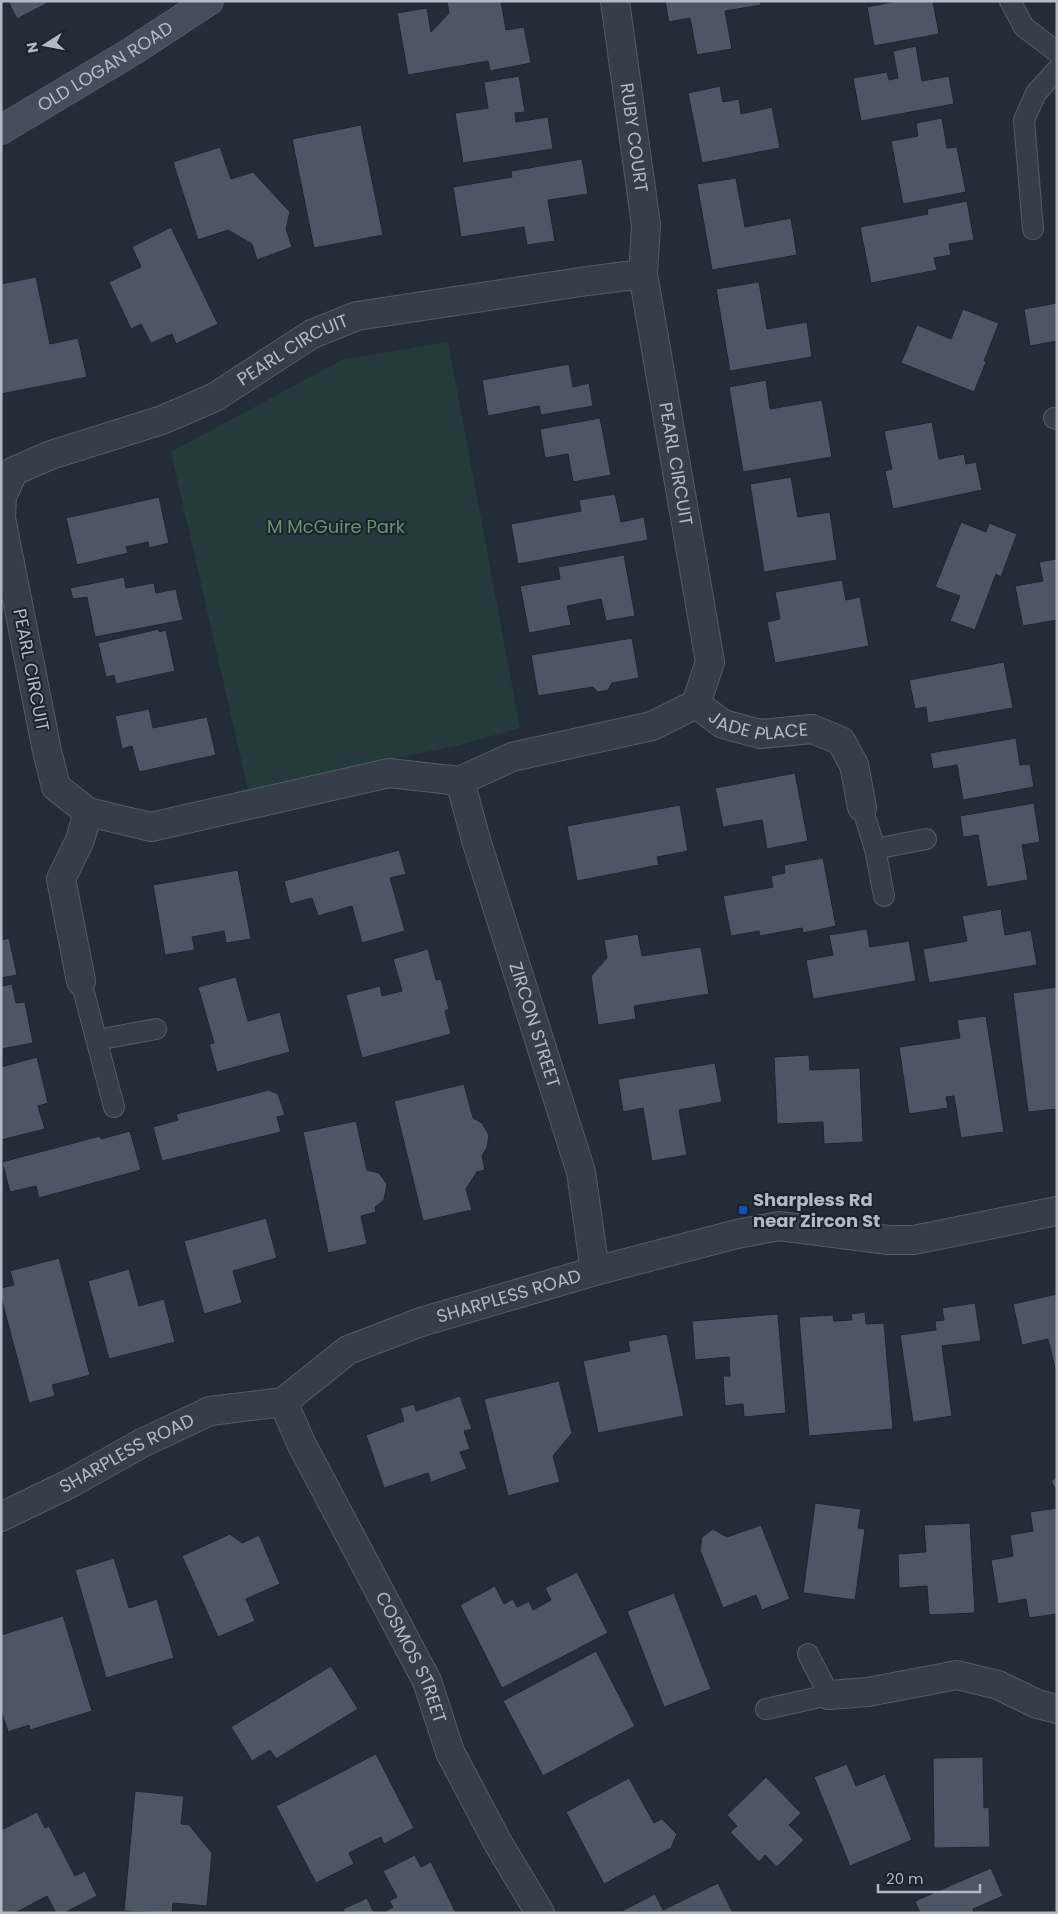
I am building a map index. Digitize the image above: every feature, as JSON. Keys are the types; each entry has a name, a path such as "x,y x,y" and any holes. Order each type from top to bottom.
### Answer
{"main road":[{"name":"OLD LOGAN ROAD","path":"1,130 131,52 209,1"}],"street":[{"name":"RUBY COURT","path":"615,1 646,225 643,274"},
{"name":"PEARL CIRCUIT","path":"460,781 389,773 152,826 88,812 56,788 47,751 2,518 2,496 8,468 162,420 190,408 215,397 312,334 357,316 643,274 710,662 696,704"},
{"path":"460,781 512,758 652,726 696,704"},
{"name":"JADE PLACE","path":"696,704 723,724 760,734 812,729 841,741 854,765 862,808"},
{"name":"ZIRCON STREET","path":"460,781 479,849 581,1172 595,1271"},
{"path":"80,981 61,879 80,840 88,812"},
{"name":"SHARPLESS ROAD","path":"1,1517 71,1483 142,1443 210,1411 284,1402 348,1350 421,1322 595,1271 737,1234 779,1226 888,1240 914,1240 1057,1212"},
{"name":"COSMOS STREET","path":"284,1402 302,1445 427,1681 450,1752 498,1843 540,1913"},
{"path":"829,1695 868,1692 957,1675 998,1685 1037,1704 1057,1709"}],"lane":[{"path":"1010,1 1024,27 1057,52"},
{"path":"1033,229 1024,120 1036,93 1057,70"},
{"path":"862,808 875,849 884,896"},
{"path":"875,849 926,839"},
{"path":"80,981 114,1107"},
{"path":"97,1040 156,1029"},
{"path":"766,1709 829,1695 808,1654"}],"green space":[{"name":"M McGuire Park","path":"448,342 520,728 457,746 364,764 248,790 171,452 342,360"}],"building":[{"path":"8,1 51,1 17,19"},
{"path":"447,1 501,1 506,30 524,27 531,63 490,71 488,61 408,75 397,13 427,8 431,32 449,13"},
{"path":"665,1 760,1 761,5 725,11 732,49 697,55 690,18 669,22"},
{"path":"897,1 933,1 939,34 874,46 867,7"},
{"path":"916,46 922,81 949,76 954,104 861,121 853,78 887,72 889,80 898,78 893,51"},
{"path":"519,76 525,112 515,113 516,122 548,117 553,149 463,163 455,113 488,108 484,82"},
{"path":"720,86 723,102 739,99 741,114 772,107 780,148 702,163 688,93"},
{"path":"942,118 947,148 957,147 966,192 903,204 891,141 918,136 916,123"},
{"path":"361,125 383,235 314,248 292,139"},
{"path":"220,147 231,179 253,172 290,212 286,229 292,247 257,260 252,244 228,230 198,240 173,162"},
{"path":"582,159 588,194 548,200 555,241 527,245 524,227 461,237 453,187 512,177 511,171"},
{"path":"736,178 745,227 791,218 797,255 712,270 697,184"},
{"path":"967,201 974,240 949,244 951,255 934,258 937,270 871,283 860,227 928,214 927,209"},
{"path":"171,227 218,324 176,344 172,334 151,343 141,324 131,329 109,282 141,267 132,247"},
{"path":"36,277 50,344 78,338 87,377 1,394 1,284"},
{"path":"759,282 767,329 807,322 812,357 730,371 716,289"},
{"path":"1057,303 1057,341 1030,346 1024,309"},
{"path":"963,309 999,323 974,392 901,363 917,325 951,339"},
{"path":"569,364 573,387 589,383 593,406 541,415 539,406 488,416 482,380"},
{"path":"766,380 770,409 822,400 832,457 743,472 729,387"},
{"path":"600,418 611,475 573,482 568,454 545,458 540,429"},
{"path":"932,422 939,459 964,454 966,464 976,462 982,490 893,509 885,471 892,469 884,431"},
{"path":"791,477 798,517 830,512 837,560 764,572 750,484"},
{"path":"615,494 621,522 644,517 648,540 518,564 511,524 581,511 579,500"},
{"path":"159,497 169,543 149,548 148,542 126,547 128,553 77,565 66,518"},
{"path":"961,522 986,532 989,523 1017,534 1001,577 996,574 975,630 950,621 960,596 935,587"},
{"path":"624,555 635,616 606,621 601,599 567,606 571,625 529,633 520,586 560,579 558,567"},
{"path":"1057,559 1057,620 1023,626 1015,586 1043,581 1039,562"},
{"path":"124,577 126,588 154,583 156,593 176,589 183,620 95,637 87,597 73,599 70,588"},
{"path":"842,580 846,600 860,597 869,646 775,663 767,622 780,619 775,592"},
{"path":"159,629 159,632 166,630 175,671 116,684 114,675 106,677 98,643"},
{"path":"632,638 639,678 612,683 608,690 598,692 593,687 538,696 531,655"},
{"path":"1004,662 1013,708 928,723 926,707 915,709 909,680"},
{"path":"149,709 153,728 207,717 216,755 139,772 132,746 122,749 115,716"},
{"path":"1016,738 1020,765 1030,764 1034,787 963,800 957,765 933,769 930,753"},
{"path":"795,773 808,841 767,849 762,820 723,827 715,788"},
{"path":"1034,803 1040,842 1022,845 1028,880 987,887 978,835 963,837 960,816"},
{"path":"680,805 688,851 657,857 659,865 577,881 567,826"},
{"path":"399,850 406,874 390,878 405,931 362,943 352,906 318,916 312,898 290,904 284,881"},
{"path":"823,858 836,926 803,933 802,928 760,936 759,931 731,936 723,896 773,887 771,876 785,873 784,865"},
{"path":"238,870 251,939 226,943 224,931 192,937 195,950 165,955 153,885"},
{"path":"1001,909 1005,935 1031,930 1037,965 929,983 923,949 967,941 962,916"},
{"path":"867,929 870,947 909,941 916,981 813,999 806,960 833,955 829,935"},
{"path":"638,934 642,956 701,947 709,994 634,1006 636,1019 598,1025 591,976 607,958 604,940"},
{"path":"9,938 17,975 1,978 1,940"},
{"path":"428,949 436,980 441,979 449,1009 445,1011 451,1034 362,1058 346,995 380,986 382,996 402,991 393,959"},
{"path":"236,977 248,1021 280,1012 290,1052 217,1072 209,1044 214,1043 198,987"},
{"path":"12,984 16,1003 25,1002 33,1043 1,1049 1,986"},
{"path":"1057,987 1057,1109 1028,1112 1013,993"},
{"path":"986,1016 1004,1132 961,1138 954,1096 946,1097 948,1108 909,1114 899,1047 960,1038 957,1020"},
{"path":"809,1055 810,1070 860,1068 863,1142 824,1144 823,1122 777,1124 774,1057"},
{"path":"37,1057 48,1103 38,1106 45,1129 1,1140 1,1067"},
{"path":"715,1063 722,1102 679,1110 687,1155 652,1161 643,1108 623,1112 618,1079"},
{"path":"464,1084 473,1118 482,1123 489,1135 487,1147 482,1156 485,1170 477,1172 466,1189 472,1210 423,1221 394,1101"},
{"path":"269,1090 278,1094 285,1115 277,1117 281,1132 162,1161 153,1127 178,1120 176,1114"},
{"path":"356,1121 367,1170 379,1173 387,1184 384,1200 375,1207 376,1212 361,1216 367,1244 328,1253 303,1132"},
{"path":"130,1131 141,1170 39,1198 36,1186 10,1192 2,1162 100,1136 101,1139"},
{"path":"266,1218 277,1258 233,1271 242,1303 204,1314 184,1241"},
{"path":"59,1258 90,1375 52,1385 55,1396 29,1403 1,1297 1,1288 14,1285 10,1271"},
{"path":"129,1269 139,1306 164,1299 175,1342 109,1359 88,1281"},
{"path":"1057,1294 1057,1376 1048,1339 1022,1345 1013,1304"},
{"path":"975,1303 981,1341 942,1346 952,1416 913,1422 900,1335 936,1330 935,1321 944,1320 942,1308"},
{"path":"865,1312 866,1324 884,1323 893,1429 809,1436 799,1317 833,1315 834,1321 852,1320 851,1314"},
{"path":"778,1314 786,1413 744,1417 743,1404 725,1406 723,1376 730,1376 729,1357 695,1360 692,1321"},
{"path":"667,1334 684,1416 598,1433 583,1361 630,1351 628,1341"},
{"path":"559,1381 572,1433 553,1456 560,1482 508,1496 484,1399"},
{"path":"460,1396 472,1429 464,1431 470,1449 460,1452 467,1469 431,1482 428,1473 384,1488 366,1435 404,1421 400,1408 414,1404 416,1411"},
{"path":"1057,1477 1057,1492 1051,1481"},
{"path":"815,1503 861,1509 858,1528 865,1529 855,1600 803,1593"},
{"path":"1057,1508 1057,1614 1029,1618 1026,1599 998,1604 991,1560 1013,1556 1010,1535 1033,1531 1030,1512"},
{"path":"970,1523 975,1613 929,1615 927,1586 899,1588 898,1554 926,1552 924,1525"},
{"path":"761,1525 790,1599 762,1610 756,1595 723,1608 700,1550 702,1537 713,1529 727,1537"},
{"path":"230,1534 242,1543 259,1535 280,1584 246,1599 255,1621 218,1637 182,1556"},
{"path":"114,1558 129,1608 157,1599 174,1658 106,1678 75,1570"},
{"path":"577,1572 608,1633 502,1688 460,1605 495,1586 504,1604 513,1599 517,1607 529,1601 533,1610 551,1600 545,1588"},
{"path":"674,1593 711,1689 664,1707 627,1611"},
{"path":"63,1616 92,1711 30,1730 29,1725 8,1732 1,1710 1,1635"},
{"path":"596,1651 635,1726 543,1776 503,1701"},
{"path":"331,1666 358,1709 276,1759 270,1750 252,1761 231,1727"},
{"path":"376,1754 414,1828 384,1844 381,1837 349,1853 354,1864 316,1883 276,1806"},
{"path":"983,1757 984,1808 989,1807 990,1847 934,1848 933,1758"},
{"path":"847,1764 856,1786 885,1774 912,1840 850,1866 814,1777"},
{"path":"766,1777 801,1813 789,1825 804,1840 777,1867 765,1855 759,1862 730,1832 737,1826 727,1815"},
{"path":"629,1778 654,1823 662,1819 677,1834 671,1848 604,1884 566,1812"},
{"path":"135,1791 184,1796 181,1824 189,1825 212,1853 207,1906 173,1903 172,1913 124,1911"},
{"path":"37,1812 45,1828 49,1826 75,1876 85,1871 97,1896 64,1913 56,1913 47,1896 15,1913 1,1913 1,1830"},
{"path":"415,1855 421,1867 431,1862 456,1913 382,1913 393,1907 389,1901 397,1897 383,1871"},
{"path":"991,1868 1003,1896 973,1909 974,1913 920,1913 915,1901"},
{"path":"718,1883 733,1913 620,1912 655,1894 663,1910"},
{"path":"367,1898 374,1913 345,1913 343,1909"}],"place":[{"name":"Sharpless Rd near Zircon St","path":"743,1210"}]}
